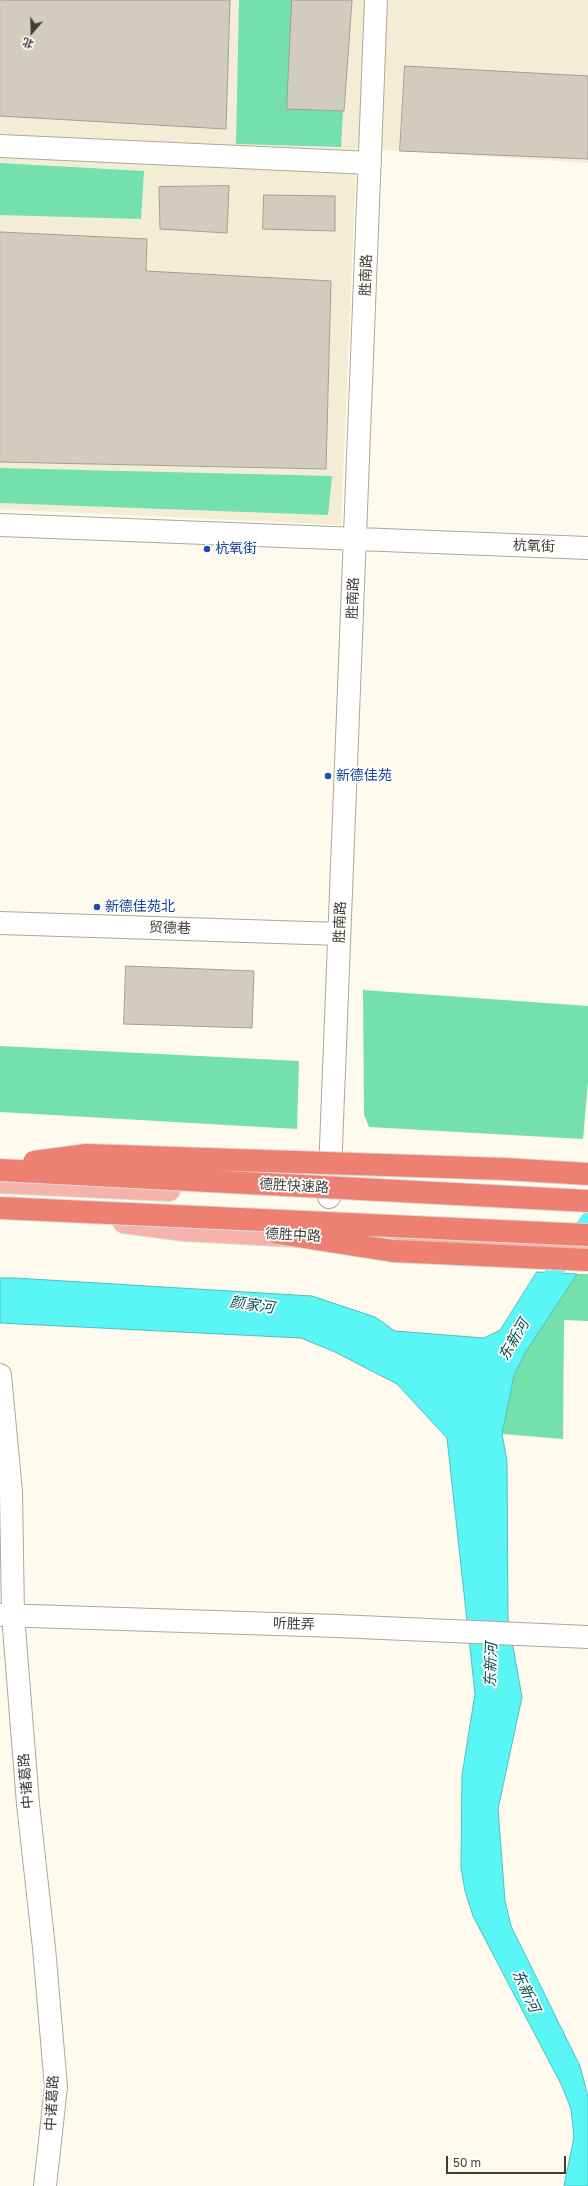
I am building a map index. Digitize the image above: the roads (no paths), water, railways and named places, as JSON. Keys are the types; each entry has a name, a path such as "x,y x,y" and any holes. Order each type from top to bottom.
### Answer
{"highway":[{"path":"0,1169 87,1155 588,1174"},
{"name":"德胜快速路","path":"0,1169 588,1201"},
{"path":"0,1208 588,1235"},
{"path":"166,1216 393,1251 588,1260"}],"main road":[{"path":"0,1182 578,1208"},
{"name":"德胜中路","path":"0,1204 185,1230 588,1249"}],"street":[{"name":"胜南路","path":"329,1197 376,0"},
{"path":"0,146 370,163"},
{"name":"杭氧街","path":"0,525 588,548"},
{"name":"贸德巷","path":"0,923 340,934"},
{"name":"中诸葛路","path":"0,1375 11,1492 6,1615 44,1948 56,2087 46,2186"},
{"name":"听胜弄","path":"6,1615 588,1637"}],"water":[{"name":"颜家河","path":"537,1272 577,1274 525,1353 514,1375 502,1434 507,1461 508,1619 522,1697 498,1809 505,1901 511,1926 580,2066 588,2097 588,2186 564,2186 574,2137 571,2109 562,2086 473,1916 465,1891 461,1868 462,1775 475,1694 447,1438 397,1384 335,1352 301,1338 0,1323 0,1278 15,1278 312,1296 375,1317 395,1331 484,1338 500,1330"}],"waterway":[{"name":"东新河","path":"542,1291 588,1221"}],"place":[{"name":"杭氧街","path":"207,549"},
{"name":"新德佳苑","path":"328,776"},
{"name":"新德佳苑北","path":"97,907"}]}
